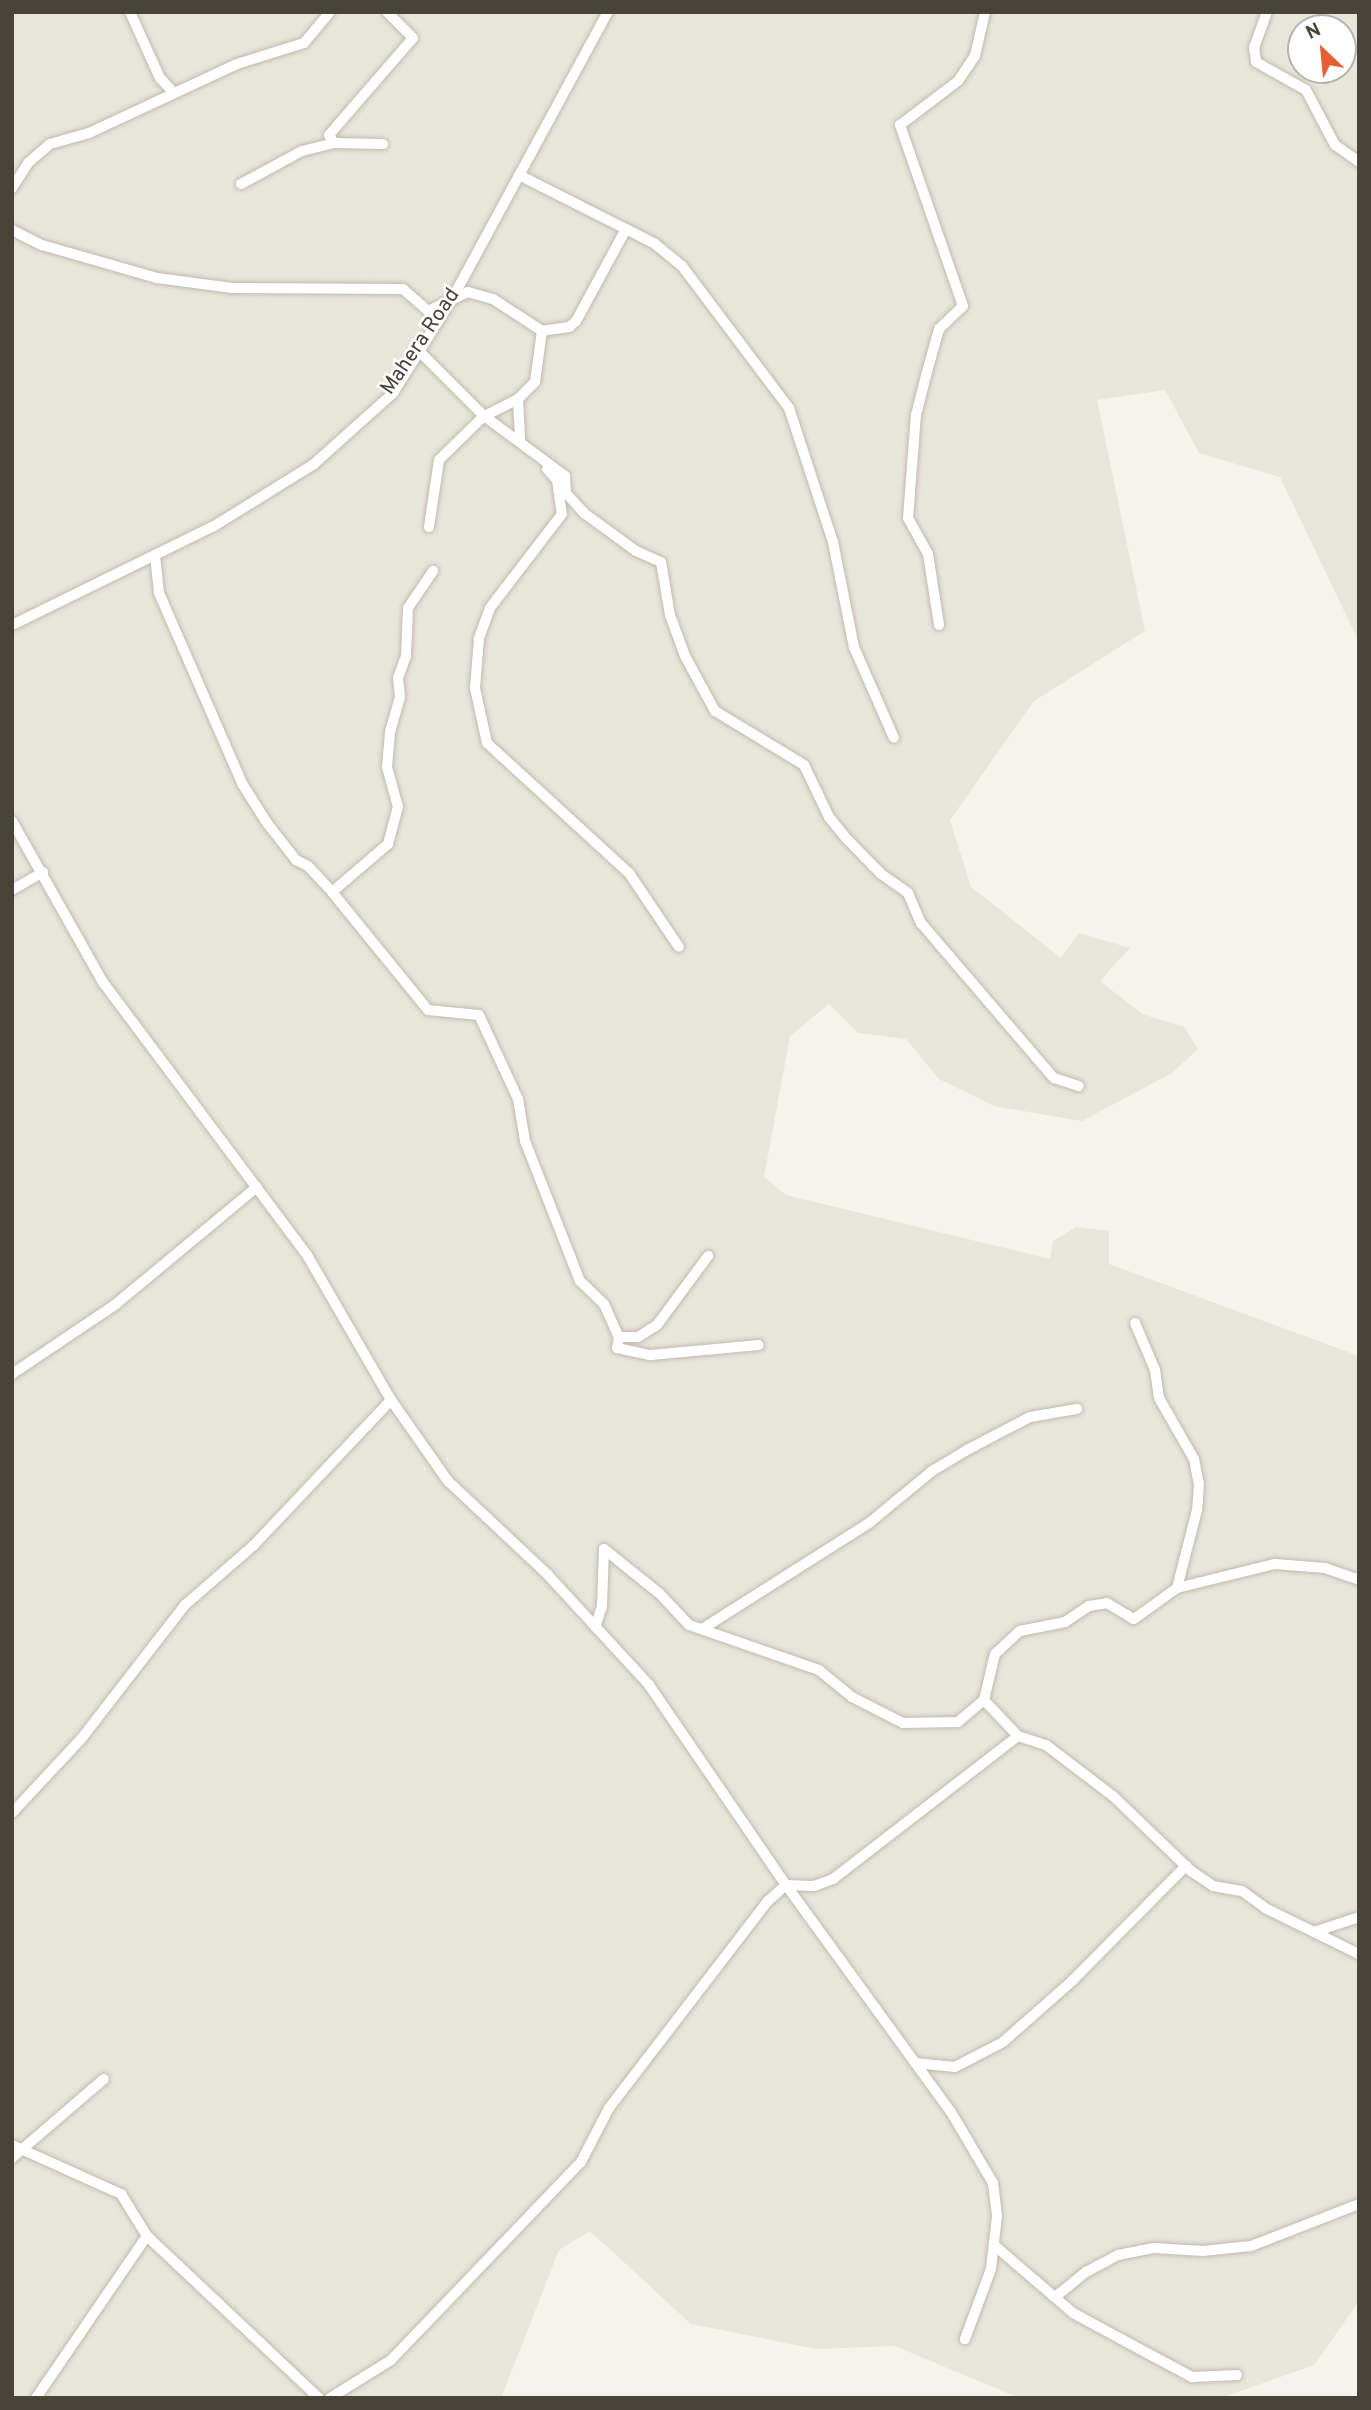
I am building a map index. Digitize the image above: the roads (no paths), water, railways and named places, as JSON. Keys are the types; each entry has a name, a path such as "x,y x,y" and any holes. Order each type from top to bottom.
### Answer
{"street":[{"path":"130,12 160,78 172,91"},
{"path":"12,188 28,163 50,144 89,133 172,91 304,43 330,12"},
{"path":"334,143 329,135 413,38 387,12"},
{"name":"Mahera Road","path":"12,625 214,526 314,464 393,393 452,299 608,12"},
{"path":"939,625 928,554 908,518 916,415 927,372 939,329 963,306 900,125 958,81 975,56 985,12"},
{"path":"1267,12 1254,47 1255,62 1306,90 1335,145 1359,162"},
{"path":"241,184 302,150 334,143 383,144"},
{"path":"519,176 655,244 682,266 789,408 833,542 854,648 894,738"},
{"path":"12,230 41,245 157,278 232,288 403,289 428,311 468,292 493,299 542,331 569,327 576,321 626,229"},
{"path":"429,527 439,460 484,416 518,399 535,382 542,331"},
{"path":"418,350 484,416 520,438 557,480 562,514 482,623 475,688 487,743 629,873 679,947"},
{"path":"518,399 520,438"},
{"path":"538,460 565,476 566,493 584,513 636,551 661,562 670,615 685,656 715,711 804,765 829,817 846,838 881,874 908,892 921,923 1054,1078 1079,1086"},
{"path":"155,555 159,593 243,785 296,860 307,866 332,892 428,1010 479,1015 518,1099 525,1141 580,1281 604,1304 619,1337 617,1349 651,1355 760,1345"},
{"path":"332,892 388,844 398,807 387,767 390,732 400,697 398,678 406,656 408,608 433,571"},
{"path":"12,821 102,981 307,1255 391,1400 448,1480 548,1574 649,1685 786,1885 951,2112 993,2183 997,2216 991,2269 965,2339"},
{"path":"12,890 43,872"},
{"path":"12,1374 116,1304 257,1187"},
{"path":"619,1337 638,1337 657,1325 708,1255"},
{"path":"1135,1323 1155,1370 1158,1398 1194,1459 1199,1484 1198,1510 1177,1588"},
{"path":"12,1813 81,1739 185,1605 254,1545 391,1400"},
{"path":"702,1629 869,1523 932,1471 965,1451 1030,1417 1077,1409"},
{"path":"595,1627 602,1606 604,1549 660,1594 689,1625 818,1670 852,1697 903,1723 958,1721 984,1700 995,1654 1020,1631 1065,1622 1090,1606 1107,1603 1135,1619 1177,1588 1275,1564 1325,1569 1359,1580"},
{"path":"984,1700 1018,1737 1046,1745 1113,1796 1186,1866 1213,1886 1242,1891 1314,1933 1359,1954"},
{"path":"330,2398 391,2360 581,2162 608,2108 767,1902 786,1885 814,1886 833,1879 1018,1737"},
{"path":"915,2063 955,2067 1003,2042 1073,1980 1186,1866"},
{"path":"1314,1933 1359,1916"},
{"path":"12,2158 104,2079"},
{"path":"12,2145 121,2194 146,2235 318,2398"},
{"path":"1055,2297 1086,2272 1118,2255 1154,2248 1203,2251 1251,2246 1359,2204"},
{"path":"36,2398 146,2235"},
{"path":"994,2245 1073,2313 1192,2377 1237,2375"}]}
